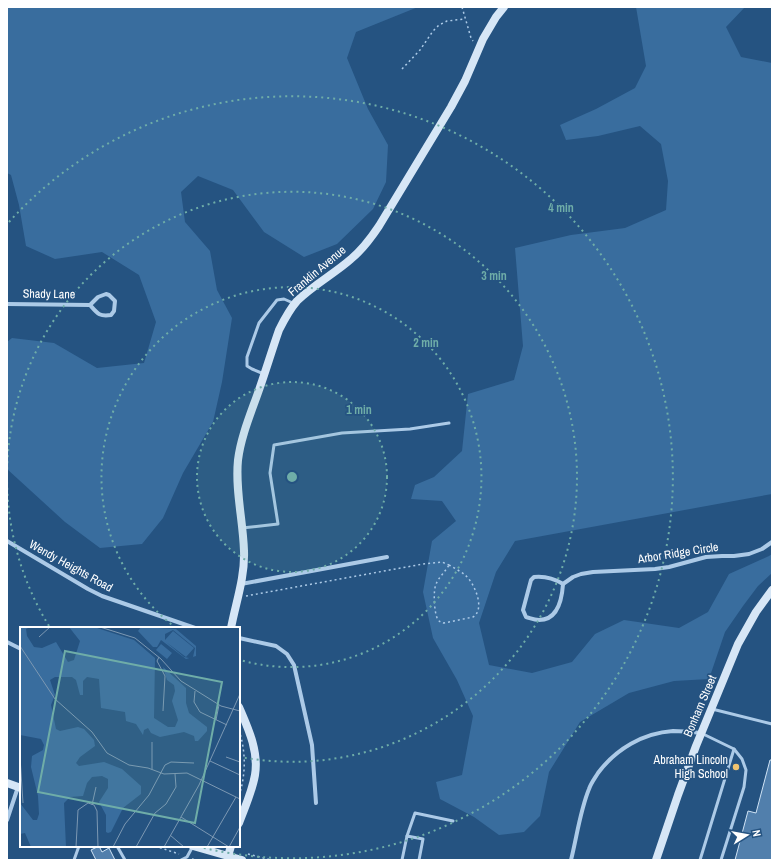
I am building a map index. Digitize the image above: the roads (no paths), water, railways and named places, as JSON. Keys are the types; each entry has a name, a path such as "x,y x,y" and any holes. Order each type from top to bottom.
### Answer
{"street":[{"name":"Franklin Avenue","path":"231,627 241,584 244,561 238,482 238,459 247,425 279,330 284,320 296,304 306,294 351,259 370,239 451,107 465,81 478,49 504,7"},
{"name":"Shady Lane","path":"7,304 90,305 98,296 103,295 109,295 115,301 114,311 107,316 97,314 90,305"},
{"name":"Wendy Heights Road","path":"7,541 102,596 192,627"},
{"name":"Arbor Ridge Circle","path":"563,584 573,577 593,572 655,569 669,567 706,557 749,554 762,549 772,542"},
{"path":"241,584 387,557"},
{"path":"540,576 556,580 563,584 557,609 552,616 540,620 526,617 523,610 530,580 532,578 540,576"},
{"name":"Bonham Street","path":"656,860 701,733 738,644 756,612 772,590"},
{"path":"240,638 276,646 287,654 294,665 312,745 316,803"},
{"path":"7,642 20,648"},
{"path":"240,711 252,739 255,762 255,774 251,792 240,820"},
{"path":"571,860 589,788 595,777 613,757 627,746 658,733 675,731 701,733"},
{"path":"7,783 20,788 7,820"},
{"path":"198,847 227,858 244,857"},
{"path":"227,858 231,847"}],"lane":[{"path":"264,374 247,366 247,357 259,322 277,300 284,299 296,304"},
{"path":"242,528 278,524 270,473 274,445 342,433 410,429 449,423"},
{"path":"711,709 772,724"},
{"path":"701,733 734,749 742,759 746,770 744,787 721,860"},
{"path":"700,860 734,749"},
{"path":"402,860 407,836 415,813 453,821"},
{"path":"407,836 423,839 419,860"},
{"path":"74,860 79,847"},
{"path":"118,847 125,860"},
{"path":"181,860 187,857 194,847"}],"place":[{"name":"Abraham Lincoln High School","path":"736,767"}]}
